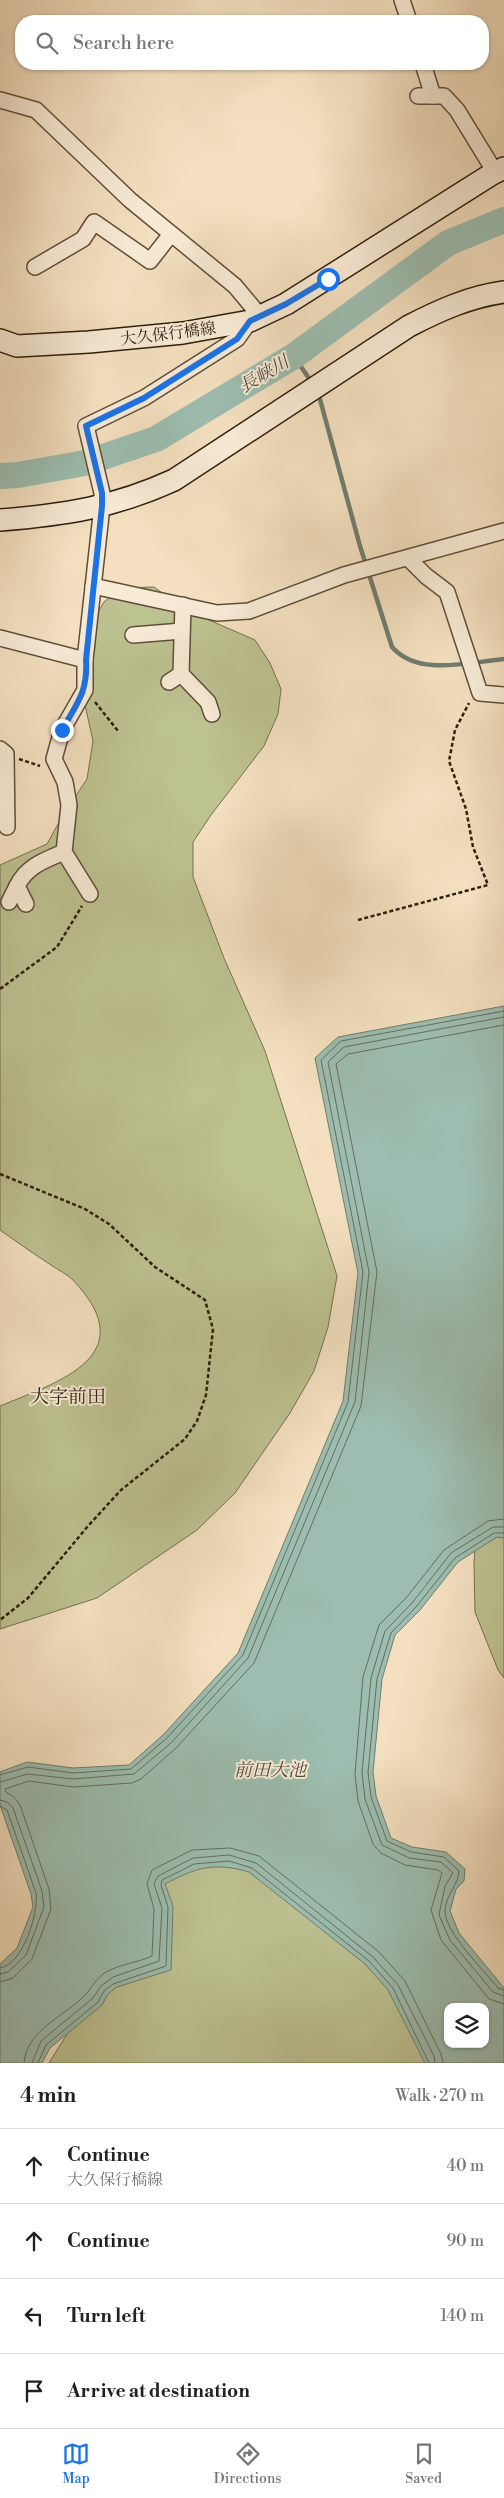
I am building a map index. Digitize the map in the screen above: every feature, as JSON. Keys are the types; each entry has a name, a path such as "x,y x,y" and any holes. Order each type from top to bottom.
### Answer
{"street":[{"path":"402,0 407,15"},
{"path":"425,70 433,96"},
{"path":"418,96 444,96 458,110 499,170"},
{"path":"0,100 36,110 130,200 235,286 255,318 237,339 144,398 86,426 102,500 86,660 87,677 85,690 62,730 54,760 65,782 69,805 64,852 90,894"},
{"name":"大久保行橋線","path":"0,340 17,346 89,342 183,333 255,318 311,289 499,170"},
{"path":"35,267 82,239 94,222 150,261 171,234"},
{"path":"0,520 50,516 102,500 137,496 174,480 408,326 448,306 481,295 504,292"},
{"path":"93,586 217,613 249,611 344,575 504,531"},
{"path":"408,558 426,576 447,592 480,693 504,694"},
{"path":"183,606 182,631 175,678 208,702 212,714"},
{"path":"133,635 182,631"},
{"path":"0,638 86,660"},
{"path":"3,751 7,827"},
{"path":"9,902 11,893 22,876 35,865 64,852"},
{"path":"17,886 26,904"}],"path":[{"path":"358,920 488,885 473,847 466,809 449,761 455,730 478,686"},
{"path":"85,690 118,731"},
{"path":"3,751 42,766 57,766"},
{"path":"0,989 57,947 90,894"},
{"path":"0,1174 85,1209 110,1224 155,1267 205,1300 213,1329 206,1395 197,1421 184,1439 121,1490 88,1526 28,1598 0,1620"}],"green space":[{"path":"154,587 186,610 255,640 270,663 281,689 278,714 264,746 211,815 193,842 193,877 224,958 265,1051 337,1276 328,1327 314,1371 290,1413 235,1493 197,1530 97,1598 0,1629 0,1406 68,1376 85,1362 97,1347 100,1328 93,1306 73,1280 0,1230 0,865 47,844 63,815 87,779 93,741 83,696 90,626 104,602 121,588"},
{"path":"504,1479 504,1678 498,1670 475,1612 474,1564 477,1503"},
{"path":"211,1844 444,2004 444,2048 489,2048 504,2063 49,2063 149,1902 177,1870"}],"water":[{"name":"前田大池","path":"504,1006 504,1538 497,1537 458,1562 420,1610 395,1635 382,1679 373,1772 376,1796 391,1838 412,1847 446,1852 465,1869 464,1881 456,1889 450,1911 459,1933 504,1988 504,2063 425,2063 388,1990 365,1964 249,1872 226,1867 215,1867 196,1870 165,1884 173,1906 171,1970 117,1987 108,1994 102,2005 50,2048 42,2063 0,2063 0,1964 17,1948 33,1907 31,1894 0,1805 0,1772 27,1762 73,1768 129,1765 163,1735 238,1653 343,1401 358,1273 315,1058 338,1037"}],"waterway":[{"name":"長峡川","path":"0,476 18,475 85,463 156,439 294,356 448,243 504,220"},
{"path":"294,356 312,383"},
{"path":"318,392 360,546 392,647 403,656 416,662 430,665 504,659"}],"district":[{"name":"大字前田","path":"68,1396"}],"route":[{"path":"62,730 85,690 87,677 86,660 102,506 102,493 86,426 144,398 237,339 250,321 286,304 328,279"}]}
